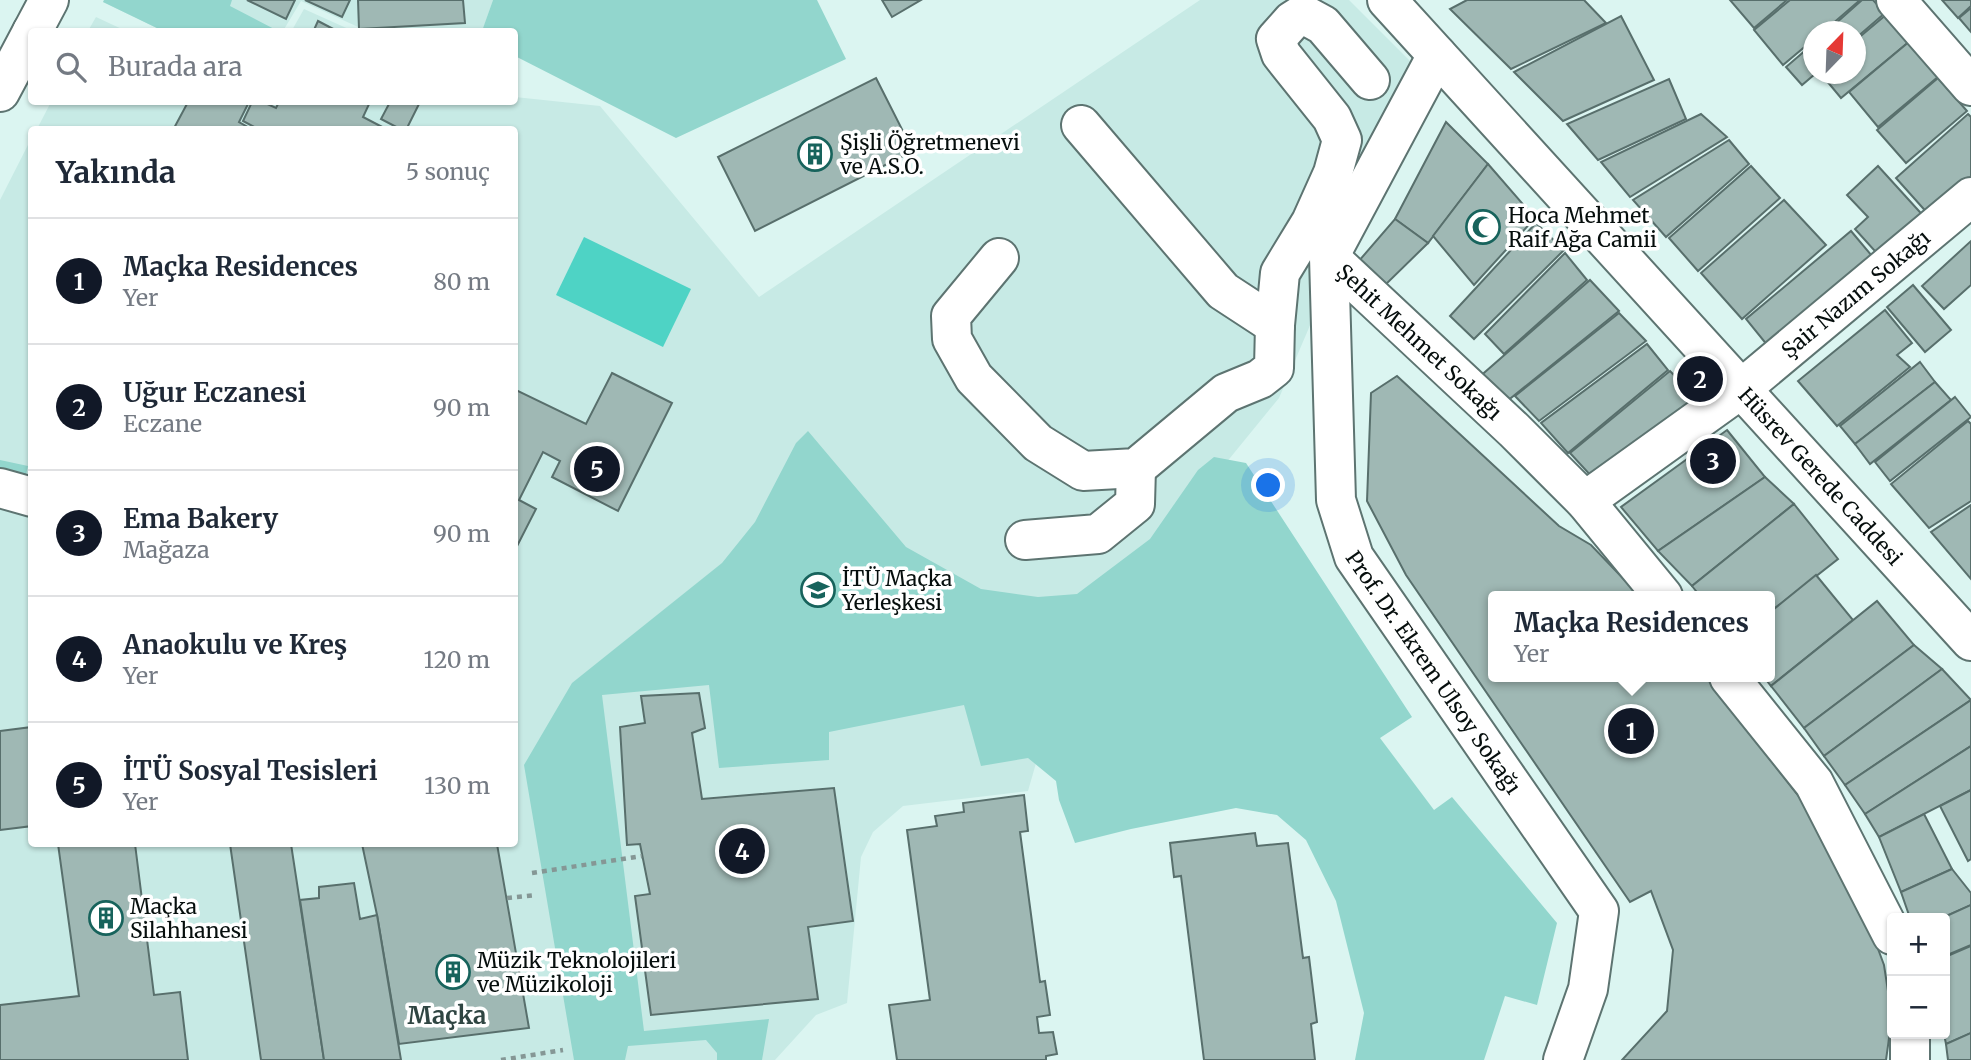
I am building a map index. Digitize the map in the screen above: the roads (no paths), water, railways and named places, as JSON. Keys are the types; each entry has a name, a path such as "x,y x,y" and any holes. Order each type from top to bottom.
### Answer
{"street":[{"path":"34,28 48,0"},
{"name":"Hüsrev Gerede Caddesi","path":"1387,0 1971,641"},
{"path":"1896,0 1971,86"},
{"path":"999,258 951,316 952,338 974,378 1038,443 1083,471 1136,468 1226,393 1260,379 1274,368 1280,273 1311,222 1333,173 1342,140 1332,118 1280,54 1276,39 1292,21 1303,14 1323,25 1370,80"},
{"path":"0,92 28,40"},
{"name":"Şehit Mehmet Sokağı","path":"1437,55 1329,257 1514,430 1585,501 1659,591"},
{"path":"1081,125 1223,291 1275,325"},
{"name":"Şair Nazım Sokağı","path":"1585,501 1741,389 1971,197"},
{"name":"Prof. Dr. Ekrem Ulsoy Sokağı","path":"1329,257 1336,500 1354,557 1599,911 1588,989 1563,1060"},
{"path":"1025,540 1098,534 1135,505 1136,468"},
{"path":"0,488 28,496"},
{"path":"1733,682 1814,783 1887,925"},
{"path":"1910,1039 1910,1060"}],"water":[{"path":"584,237 691,289 663,347 556,295"}],"place":[{"name":"Şişli Öğretmenevi ve A.S.O.","path":"815,154"},
{"name":"Hoca Mehmet Raif Ağa Camii","path":"1483,227"},
{"name":"Uğur Eczanesi","path":"1700,379"},
{"name":"Ema Bakery","path":"1713,461"},
{"name":"İTÜ Sosyal Tesisleri","path":"597,469"},
{"name":"İTÜ Maçka Yerleşkesi","path":"818,590"},
{"name":"Maçka Residences","path":"1631,731"},
{"name":"Anaokulu ve Kreş","path":"742,851"},
{"name":"Maçka Silahhanesi","path":"106,918"},
{"name":"Müzik Teknolojileri ve Müzikoloji","path":"453,972"}],"district":[{"name":"Maçka","path":"447,1015"}]}
